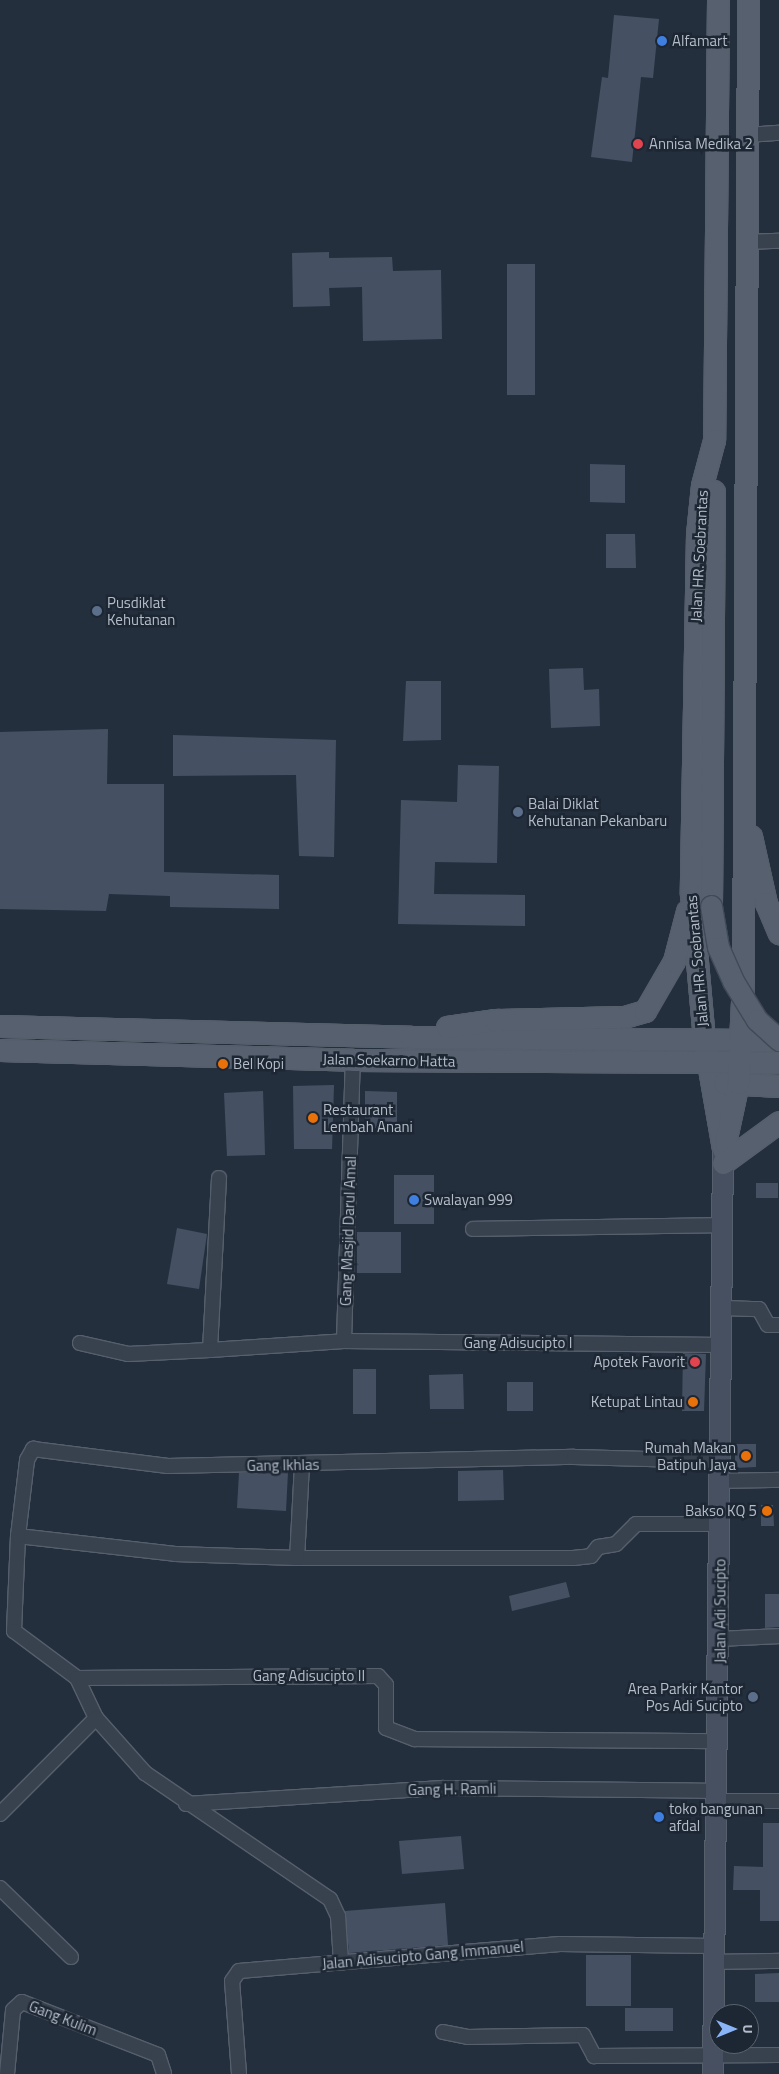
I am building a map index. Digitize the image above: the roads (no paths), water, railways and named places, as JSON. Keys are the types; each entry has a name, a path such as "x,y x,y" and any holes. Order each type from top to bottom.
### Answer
{"main road":[{"name":"Jalan HR. Soebrantas","path":"710,1074 704,1040 691,894 697,534 702,485 714,440 718,0"},
{"path":"748,0 739,1073 779,1086"},
{"path":"714,440 711,906 718,947 733,981 757,1020 779,1040"},
{"path":"742,802 766,903 779,933"},
{"path":"411,1037 495,1020 624,1018 645,1011 674,961 691,894"},
{"name":"Jalan Soekarno Hatta","path":"0,1026 411,1037 779,1040"},
{"name":"Jalan Soekarno Hatta","path":"0,1050 353,1060 710,1074 739,1073 779,1062"},
{"name":"Jalan Adi Sucipto","path":"723,1156 739,1073"},
{"name":"Jalan Adi Sucipto","path":"710,1074 723,1156 724,1225 713,2066"},
{"path":"723,1156 779,1122"}],"street":[{"path":"747,135 779,133"},
{"path":"745,242 779,241"},
{"name":"Gang Masjid Darul Amal","path":"344,1341 353,1060"},
{"path":"210,1350 219,1178"},
{"path":"473,1230 724,1225"},
{"path":"724,1308 759,1309 768,1325 779,1325"},
{"name":"Gang Adisucipto I","path":"80,1344 128,1354 344,1341 722,1344"},
{"name":"Gang Ikhlas","path":"14,1631 18,1536 27,1460 32,1449 168,1466 574,1457 720,1471 779,1480"},
{"path":"297,1558 302,1464"},
{"path":"18,1536 175,1554 297,1558 573,1558 591,1556 598,1547 616,1544 636,1524 720,1524"},
{"path":"0,1632 14,1631 77,1678 96,1718 126,1756 186,1804 330,1899 338,1916 341,1963"},
{"path":"720,1639 779,1636"},
{"name":"Gang Adisucipto II","path":"77,1678 370,1675 383,1678 386,1685 386,1728 415,1739 718,1741"},
{"path":"0,1814 96,1718"},
{"name":"Gang H. Ramli","path":"186,1804 443,1788 718,1796 779,1800"},
{"path":"0,1888 71,1957"},
{"name":"Jalan Adisucipto Gang Immanuel","path":"239,2074 233,1974 560,1944 715,1954 779,1961"},
{"name":"Gang Kulim","path":"7,2074 13,2010 22,2002 158,2055 164,2074"},
{"path":"443,2032 468,2037 583,2035 594,2056 713,2066 779,2055"}],"place":[{"name":"Alfamart","path":"662,41"},
{"name":"Annisa Medika 2","path":"638,144"},
{"name":"Pusdiklat Kehutanan","path":"97,611"},
{"name":"Balai Diklat Kehutanan Pekanbaru","path":"518,812"},
{"name":"Bel Kopi","path":"223,1064"},
{"name":"Restaurant Lembah Anani","path":"313,1118"},
{"name":"Swalayan 999","path":"414,1200"},
{"name":"Apotek Favorit","path":"695,1362"},
{"name":"Ketupat Lintau","path":"693,1402"},
{"name":"Rumah Makan Batipuh Jaya","path":"746,1456"},
{"name":"Bakso KQ 5","path":"767,1511"},
{"name":"Area Parkir Kantor Pos Adi Sucipto","path":"753,1697"},
{"name":"toko bangunan afdal","path":"659,1817"}]}
